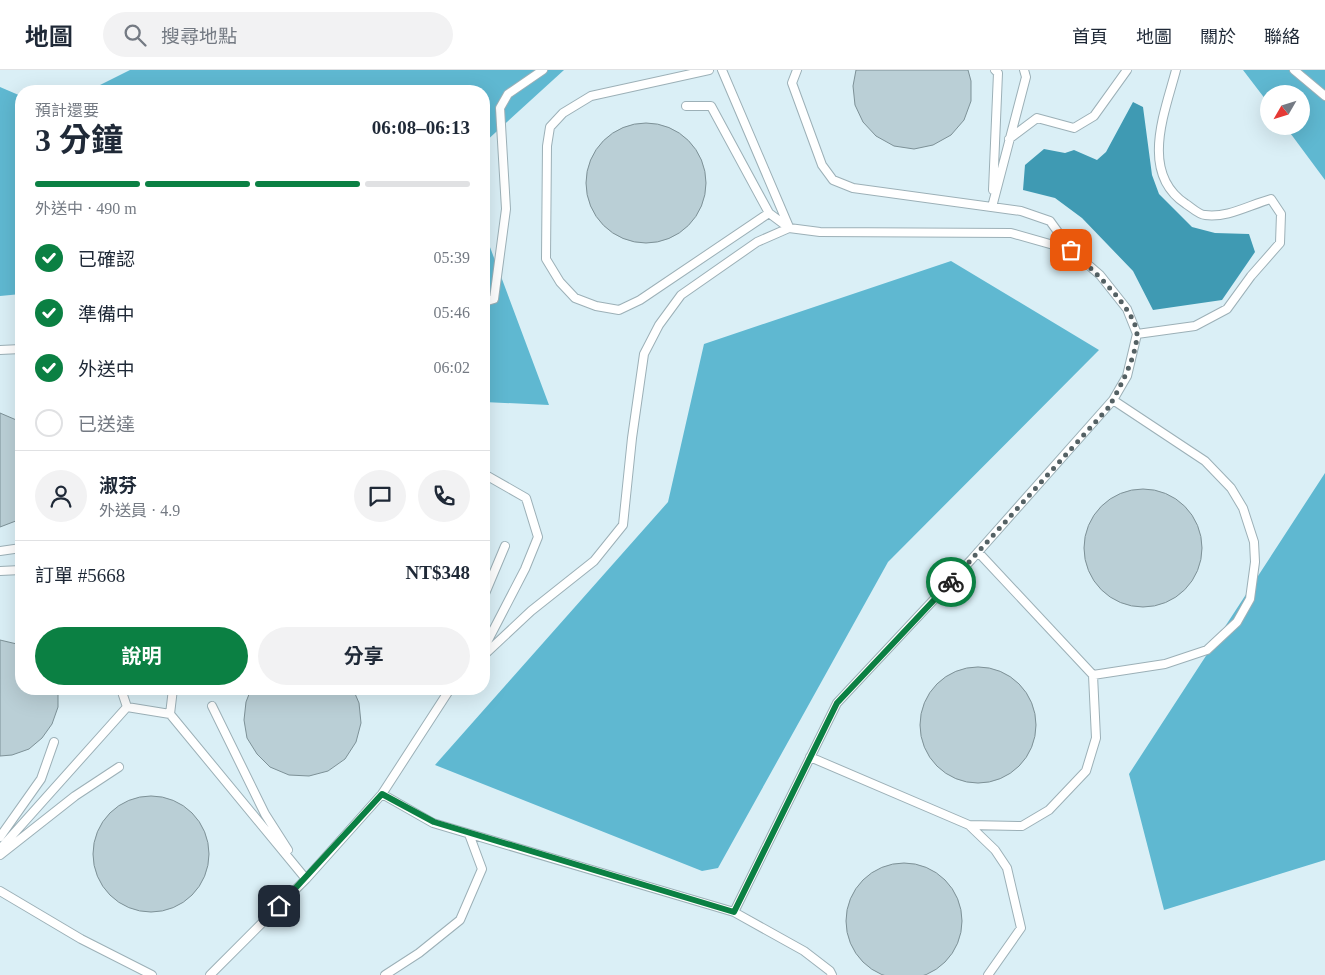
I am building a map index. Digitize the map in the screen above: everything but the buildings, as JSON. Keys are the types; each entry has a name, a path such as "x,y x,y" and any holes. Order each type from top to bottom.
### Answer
{"lane":[{"path":"490,300 494,299 506,208 500,108 508,94 542,70"},
{"path":"709,70 591,96 563,113 550,127 547,146 546,259 560,282 575,298 596,306 619,310 640,300 769,212"},
{"path":"722,70 789,228"},
{"path":"734,912 837,703 978,552 1113,400 1126,376 1137,334 1127,309 1100,276 1071,250 1050,221 1021,211 853,188 833,180 822,165 792,83 797,70"},
{"path":"995,70 998,73 992,207 1026,77 1024,70"},
{"path":"1010,138 1037,118 1074,128 1094,116 1127,70"},
{"path":"1137,334 1195,326 1227,309 1251,276 1280,243 1282,214 1271,199 1229,214 1203,215 1177,198 1165,179 1157,150 1161,120 1176,70"},
{"path":"1294,70 1325,96"},
{"path":"686,106 710,106 769,212 789,228"},
{"path":"490,649 531,611 594,562 623,525 632,438 644,354 659,325 681,295 757,242 789,228 820,232 1011,233 1071,250"},
{"path":"0,350 15,349"},
{"path":"1093,675 1165,664 1207,650 1237,622 1250,599 1255,562 1254,542 1243,508 1231,488 1205,461 1113,400"},
{"path":"490,477 526,498 538,537 525,569 490,636"},
{"path":"490,582 505,546"},
{"path":"0,552 15,549"},
{"path":"969,825 1022,826 1049,810 1086,771 1096,738 1093,675 978,552"},
{"path":"0,571 15,570"},
{"path":"124,695 127,707"},
{"path":"170,714 172,695"},
{"path":"210,975 306,879 382,794 446,695"},
{"path":"212,706 265,814 306,879"},
{"path":"127,707 170,714 306,879"},
{"path":"0,849 127,707"},
{"path":"0,837 41,779 54,742"},
{"path":"810,757 969,825 995,850 1008,868 1021,928 988,975"},
{"path":"0,855 75,796 119,767"},
{"path":"382,794 434,822 469,834 734,912 804,951 830,970 832,975"},
{"path":"385,975 419,953 460,920 482,869 469,834"},
{"path":"0,891 81,939 152,975"}],"shaded area":[{"path":"130,70 564,70 490,138 490,85 100,85"},
{"path":"1243,70 1325,70 1325,180 1292,135 1310,135 1310,85 1260,85 1260,92"},
{"path":"0,87 15,93 15,295 0,296"},
{"path":"1133,102 1143,107 1152,175 1159,194 1192,227 1215,233 1249,234 1255,252 1222,300 1153,310 1133,271 1082,218 1055,198 1023,190 1025,165 1044,149 1065,153 1074,150 1097,160 1106,152"},
{"path":"490,247 549,405 490,402"},
{"path":"951,261 1099,350 888,562 718,868 702,871 435,765 668,502 704,344"},
{"path":"1325,473 1325,860 1164,910 1129,774"}],"way so far":[{"path":"951,582 1109,407 1126,376 1137,334 1127,309 1100,276 1071,250"}],"route":[{"path":"279,906 306,879 382,794 434,822 469,834 567,861 734,912 837,703 951,582"}]}
